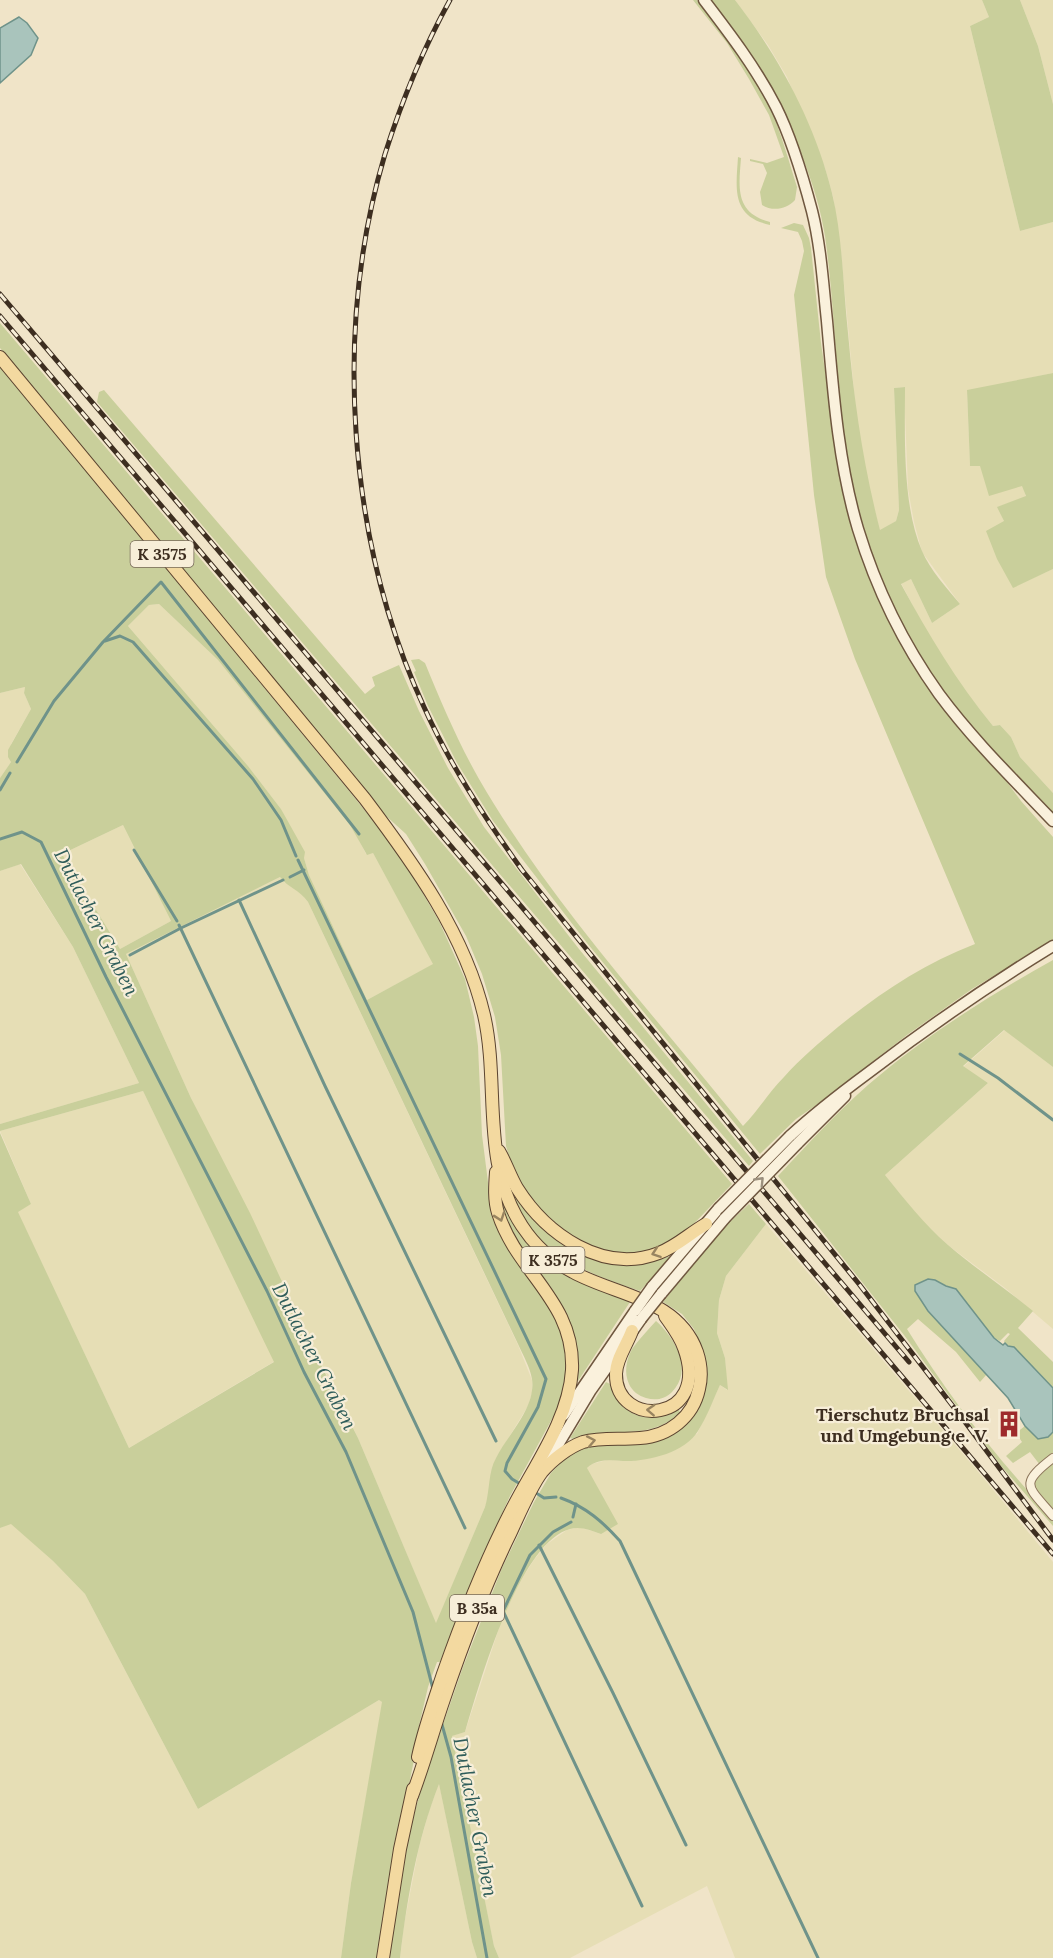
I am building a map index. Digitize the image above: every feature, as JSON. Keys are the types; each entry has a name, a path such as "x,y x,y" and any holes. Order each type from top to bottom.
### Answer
{"main road":[{"path":"704,0 757,72 777,109 794,151 812,212 823,282 836,415 843,460 852,507 873,572 898,627 939,694 979,743 1053,821"},
{"name":"K 3575","path":"0,357 365,799 416,870 446,918 472,978 484,1016 491,1076 494,1142 501,1180 513,1211 528,1234 544,1253 574,1273 661,1310"},
{"name":"B 35a","path":"536,1477 561,1420 719,1208 793,1140 836,1096 963,1002 1053,946"},
{"name":"B 35a","path":"656,1291 725,1218 793,1140"},
{"path":"494,1142 516,1186 538,1215 564,1239 579,1247 614,1257 642,1257 659,1253 673,1246 706,1224"},
{"path":"496,1159 495,1192 498,1212 506,1233 516,1252 561,1314 571,1342 572,1374 561,1420"},
{"path":"632,1331 617,1365 616,1383 625,1400 639,1409 649,1411 668,1409 684,1396 689,1376 684,1346 661,1310"},
{"path":"536,1477 575,1445 586,1441 656,1436 677,1425 687,1416 699,1393 701,1369 698,1356 686,1329 661,1310"},
{"name":"B 35a","path":"383,1958 419,1751 439,1684 469,1603 513,1516 591,1390 632,1331 638,1315"},
{"name":"B 35a","path":"412,1796 443,1700 513,1516"}],"street":[{"path":"1053,1458 1035,1472 1030,1479 1030,1487 1053,1516"}],"shaded area":[{"path":"735,0 982,0 989,17 970,26 1020,231 1053,222 1053,373 967,391 970,466 980,466 1023,486 1026,497 998,507 1004,521 1013,587 1053,569 1053,793 1020,757 1011,737 1000,725 993,726 969,696 925,629 901,583 911,579 932,623 960,604 922,552 914,522 908,489 904,387 894,388 899,510 896,521 880,531 866,477 857,423 841,252 833,196 825,168 787,77 768,45"},
{"path":"1020,0 1053,0 1053,104 1038,46"},
{"path":"159,604 218,660 351,825 366,854 373,853 434,964 367,1000 281,809 248,766 128,626 149,605"},
{"path":"25,687 24,693 31,709 11,744 11,762 0,778 0,693"},
{"path":"123,825 171,921 120,949 62,854"},
{"path":"20,864 73,947 139,1083 0,1124 0,871"},
{"path":"280,877 298,890 308,902 518,1345 532,1380 532,1393 528,1406 496,1458 485,1507 436,1624 358,1438 191,1098 126,954"},
{"path":"1005,1030 1053,1067 1053,1329 1005,1288 949,1246 921,1220 885,1175 988,1083 963,1067"},
{"path":"143,1091 275,1361 129,1448 17,1211 31,1204 0,1131"},
{"path":"766,1224 1053,1562 1053,1958 735,1958 707,1886 570,1958 499,1958 494,1946 451,1736 465,1732 501,1622 519,1583 534,1560 547,1544 567,1530 580,1527 601,1534 587,1468 592,1464 607,1460 633,1461 697,1434 720,1385 727,1390 725,1358 717,1333 719,1300 726,1276"},
{"path":"11,1523 85,1594 198,1809 379,1700 383,1702 351,1883 341,1958 0,1958 0,1528"},
{"path":"439,1783 477,1958 400,1958 419,1847"}],"green space":[{"path":"693,0 697,0 738,54 772,112 797,187 795,200 788,206 775,209 762,205 760,192 767,173 763,164 750,161 750,159 767,163 784,157 769,115 749,79 727,43"},
{"path":"711,0 735,0 751,22 794,92 825,167 838,228 856,408 880,530 896,521 899,510 894,388 905,387 906,470 911,513 916,533 929,565 960,604 932,623 911,579 901,584 967,692 993,726 1000,725 1011,737 1020,757 1053,793 1053,813 983,739 943,692 907,636 879,574 863,533 847,458 839,395 829,268 819,206 797,143 782,112 748,52"},
{"path":"982,0 1020,0 1038,46 1053,104 1053,222 1020,231 970,26 989,17"},
{"path":"738,157 741,158 740,188 744,205 758,218 770,222 770,225 757,221 742,208 737,190"},
{"path":"794,223 803,225 811,248 821,343 838,461 894,630 1021,801 1053,837 1053,940 972,989 907,1035 796,1119 760,1154 587,943 493,821 457,763 428,706 411,660 419,659 425,663 471,765 538,870 605,957 743,1126 797,1064 854,1014 920,970 975,944 855,659 826,577 814,495 794,295 804,251 798,232 781,228"},
{"path":"0,323 732,1184 684,1234 656,1250 625,1255 596,1250 566,1236 529,1198 511,1163 506,1146 501,1055 495,1017 482,974 466,936 425,864 406,834 385,815 0,348"},
{"path":"0,366 382,832 411,873 439,921 465,979 478,1046 482,1135 489,1190 557,1316 567,1350 566,1380 558,1408 510,1496 476,1570 428,1687 383,1914 378,1958 341,1958 351,1883 382,1702 379,1700 198,1809 85,1594 53,1561 11,1524 0,1528 0,1133 31,1204 18,1212 129,1448 274,1362 143,1091 0,1131 0,1124 139,1083 73,947 21,864 0,871 0,778 11,762 8,750 31,709 24,693 25,687 0,693","holes":["159,604 218,660 350,825 367,855 373,853 433,964 367,1000 309,875 304,858 305,852 281,809 248,766 128,626 149,605","123,825 171,921 120,949 62,854","280,877 305,898 524,1357 532,1379 530,1400 493,1463 485,1507 436,1623 358,1438 320,1363 250,1213 191,1098 126,954"]},
{"path":"1053,373 1053,569 1013,588 997,559 986,531 1004,521 997,507 1026,496 1022,486 989,496 980,466 970,466 967,390"},
{"path":"104,390 365,694 375,686 372,677 399,665 448,768 484,827 579,949 753,1161 749,1166 97,402 99,392"},
{"path":"1053,960 1053,1067 1004,1030 963,1066 988,1083 885,1175 939,1237 1033,1311 1018,1328 1053,1362 1053,1388 1014,1347 1006,1344 1004,1341 1010,1334 1008,1333 1000,1341 994,1338 956,1289 935,1280 928,1311 987,1374 980,1382 956,1352 918,1319 907,1329 965,1414 1030,1493 1032,1480 1053,1461 1053,1526 1001,1466 904,1335 778,1176 822,1129 890,1067 957,1018"},
{"path":"509,1179 544,1228 566,1247 579,1254 594,1259 631,1262 650,1261 671,1256 640,1291 596,1275 557,1254 541,1240 527,1223 516,1203"},
{"path":"501,1197 522,1237 536,1252 570,1276 630,1302 578,1381 576,1380 574,1337 569,1321 557,1298 518,1244 504,1214"},
{"path":"749,1204 766,1224 726,1276 719,1300 717,1333 725,1358 728,1390 720,1385 698,1431 692,1439 675,1450 643,1460 599,1462 587,1468 618,1524 601,1534 582,1528 570,1529 551,1540 534,1560 503,1618 465,1732 452,1736 494,1946 499,1958 477,1958 439,1784 431,1805 414,1870 400,1958 388,1958 408,1837 423,1782 463,1667 502,1568 534,1502 551,1473 567,1456 583,1447 624,1443 689,1420 702,1352 694,1329 682,1314 663,1302 713,1238"},
{"path":"656,1321 670,1336 682,1364 678,1383 672,1392 660,1399 638,1395 627,1380 626,1371 632,1349"},
{"path":"606,1382 610,1384 622,1405 637,1415 656,1416 679,1409 680,1414 661,1425 646,1430 598,1433 570,1438"},
{"path":"1025,1426 1038,1439 1048,1437 1053,1432 1053,1456 1040,1465 1030,1452 1013,1463 1006,1456 1022,1442 1016,1433"}],"water":[{"path":"19,17 27,23 38,38 31,55 0,83 0,28"},
{"path":"928,1279 956,1289 994,1338 1003,1345 1005,1343 1014,1347 1053,1388 1053,1432 1048,1437 1038,1439 1025,1426 1008,1398 928,1311 915,1291 915,1285"}],"waterway":[{"path":"17,762 54,701 103,642 161,582 359,834"},
{"path":"105,641 120,636 133,642 253,779 281,820 296,856"},
{"path":"0,790 10,773"},
{"name":"Dutlacher Graben","path":"0,839 22,832 41,842 106,977 267,1291 304,1372 346,1452 413,1612 433,1689"},
{"path":"134,850 177,921"},
{"path":"298,860 546,1379 538,1407 507,1463 505,1471 522,1485"},
{"path":"290,877 304,870"},
{"path":"130,955 283,880"},
{"path":"239,900 325,1086 496,1441"},
{"path":"179,925 465,1528"},
{"path":"960,1054 998,1078 1053,1120"},
{"path":"533,1491 544,1498 556,1497"},
{"path":"561,1498 594,1516 620,1541 818,1958"},
{"path":"573,1517 576,1504"},
{"path":"571,1522 553,1532 530,1555 503,1611 642,1906"},
{"path":"539,1545 686,1845"},
{"name":"Dutlacher Graben","path":"441,1721 451,1757 487,1958"}],"railway":[{"path":"450,0 414,75 385,154 369,221 358,291 354,362 356,434 364,505 378,575 398,642 424,707 445,750 482,811 522,870 859,1284 1053,1540"},
{"path":"0,294 909,1362"},
{"path":"0,316 1053,1554"}],"place":[{"name":"Tierschutz Bruchsal und Umgebung e. V.","path":"1009,1424"}]}
